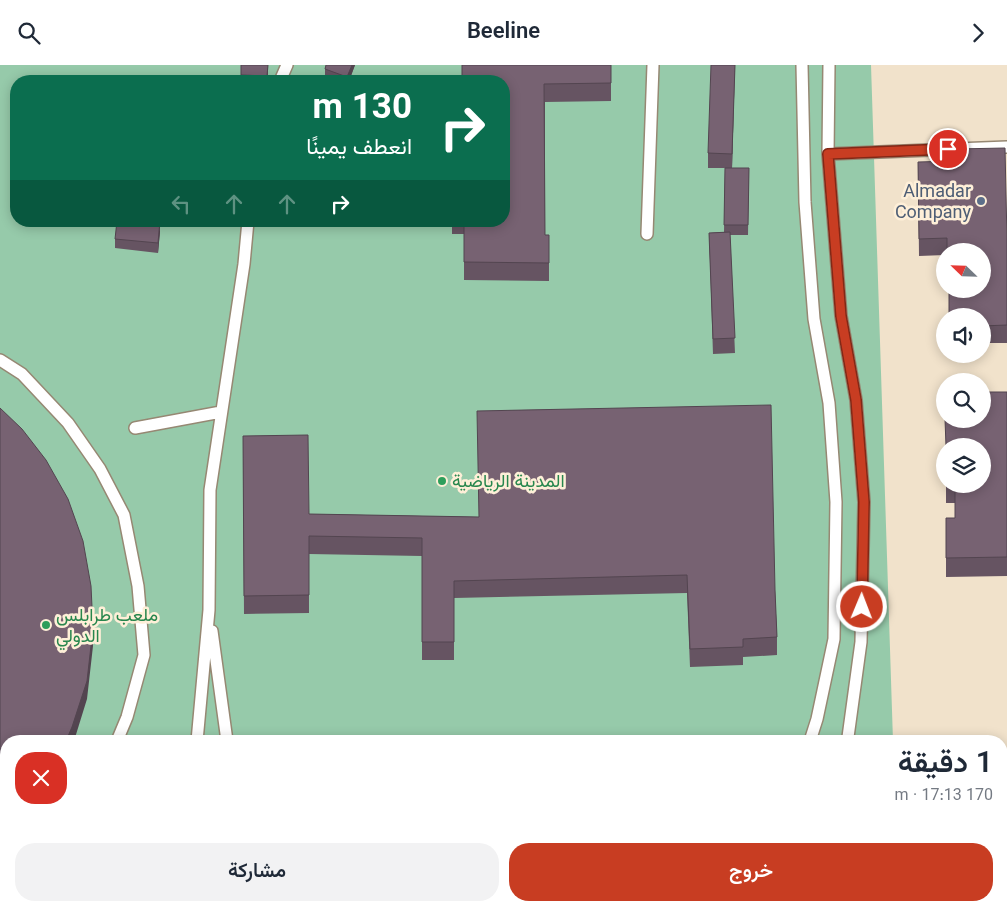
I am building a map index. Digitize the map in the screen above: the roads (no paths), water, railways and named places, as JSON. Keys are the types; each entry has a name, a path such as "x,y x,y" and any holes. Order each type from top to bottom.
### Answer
{"lane":[{"path":"647,234 652,65"},
{"path":"802,65 805,202 814,319 828,403 836,503 834,639 812,735"},
{"path":"829,65 828,154 841,316 856,400 864,502 861,642 848,735"},
{"path":"828,154 1007,147"},
{"path":"198,735 209,609 210,490 244,264 247,227"},
{"path":"0,360 22,375 68,423 100,469 124,515 138,586 144,655 127,717 119,735"},
{"path":"135,428 221,412"},
{"path":"209,609 226,735"}],"place":[{"name":"Almadar Company","path":"981,201"},
{"name":"المدينة الرياضية","path":"442,481"},
{"name":"ملعب طرابلس الدولي","path":"46,625"}]}
